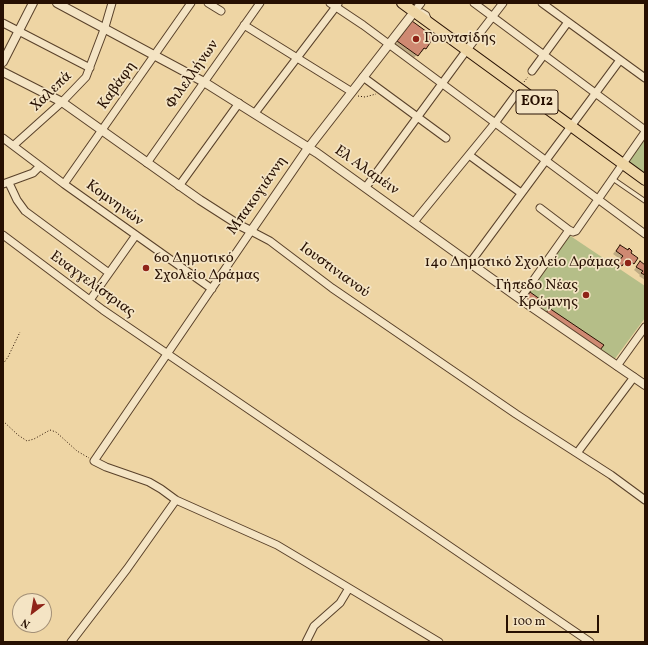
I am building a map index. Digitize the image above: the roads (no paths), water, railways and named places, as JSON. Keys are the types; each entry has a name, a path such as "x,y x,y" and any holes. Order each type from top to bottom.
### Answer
{"main road":[{"name":"ΕΟ12","path":"402,3 645,180"}],"street":[{"path":"3,62 33,3"},
{"name":"Ελ Αλαμέιν","path":"57,3 204,82 309,148 366,187 520,299 645,385"},
{"name":"Χαλεπά","path":"14,145 81,84 90,68 105,28 112,3"},
{"name":"Καβάφη","path":"64,184 156,55 191,3"},
{"path":"208,3 221,11"},
{"name":"Φιλελλήνων","path":"147,163 260,3"},
{"path":"414,12 421,3"},
{"path":"474,3 645,131 598,200 572,230 520,299"},
{"path":"366,187 503,3"},
{"path":"542,3 645,78"},
{"path":"254,113 298,57 335,4 645,234"},
{"name":"Μπακογιάννη","path":"176,500 149,482 94,461 309,148 414,12"},
{"path":"532,71 568,22"},
{"path":"3,23 90,68"},
{"path":"244,25 298,57 352,92"},
{"path":"470,263 620,60"},
{"name":"Ιουστινιανού","path":"3,72 62,102 179,186 239,225 270,241 332,288 645,500"},
{"path":"363,77 446,138"},
{"path":"414,222 495,123 520,89"},
{"path":"179,186 239,103"},
{"name":"Κομνηνών","path":"3,138 64,184 212,289"},
{"path":"469,155 521,194"},
{"path":"40,166 33,173 6,184 25,212 109,273"},
{"path":"540,208 572,230"},
{"name":"Ευαγγελίστριας","path":"3,235 90,300 590,642"},
{"path":"90,300 136,235"},
{"path":"617,366 645,327"},
{"path":"577,453 634,377"},
{"path":"71,642 127,569 176,500 277,544 439,642"},
{"path":"306,642 314,626 340,603 350,588"}],"lane":[{"path":"613,178 645,201"}],"place":[{"name":"Γουντσίδης","path":"416,39"},
{"name":"14ο Δημοτικό Σχολείο Δράμας","path":"628,263"},
{"name":"6o Δημοτικό Σχολείο Δράμας","path":"146,268"},
{"name":"Γήπεδο Νέας Κρώμνης","path":"586,295"}]}
